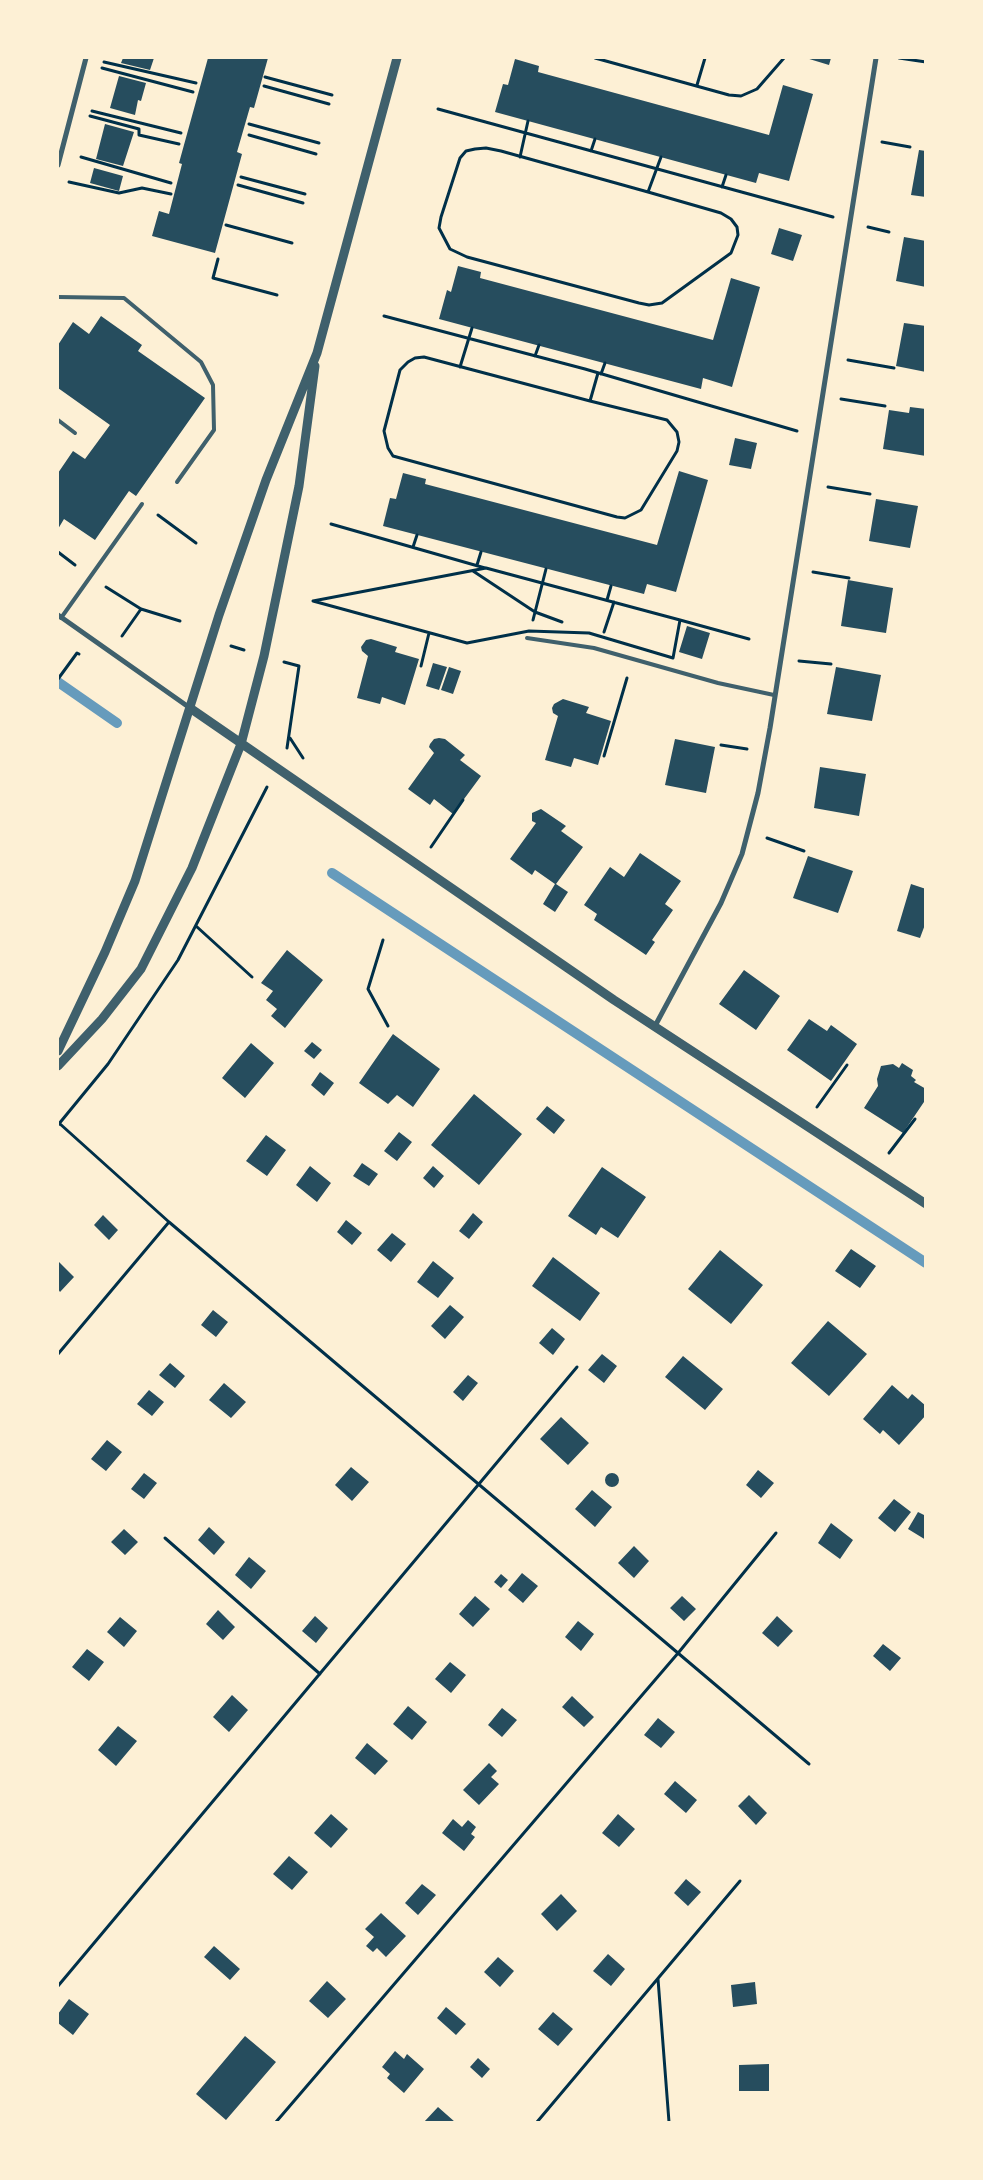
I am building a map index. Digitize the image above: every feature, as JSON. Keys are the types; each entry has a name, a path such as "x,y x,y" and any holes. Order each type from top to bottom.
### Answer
{"street":[{"path":"58,1051 105,952 134,881 210,640 266,480 317,353 397,58"},
{"path":"655,1026 722,903 742,854 758,793 876,58"},
{"path":"58,165 85,60"},
{"path":"58,1066 102,1019 141,969 192,868 241,744 264,656 297,495 317,353"},
{"path":"59,617 490,916 926,1204"}],"lane":[{"path":"58,297 124,298 201,362 212,385 214,430 177,482"},
{"path":"58,420 75,433"},
{"path":"59,617 142,504"},
{"path":"527,638 594,648 718,683 774,695"}],"path":[{"path":"596,58 729,95 741,96 757,89 784,58"},
{"path":"697,85 704,58"},
{"path":"899,58 926,62"},
{"path":"85,60 196,83"},
{"path":"85,60 194,92"},
{"path":"265,77 332,95"},
{"path":"264,86 329,104"},
{"path":"72,109 181,133"},
{"path":"72,109 139,130 140,135 179,144"},
{"path":"438,109 889,232"},
{"path":"520,157 528,121"},
{"path":"248,124 319,144"},
{"path":"249,135 316,154"},
{"path":"591,151 594,139"},
{"path":"874,140 910,147"},
{"path":"486,148 648,192 721,212 731,219 737,227 738,235 731,253 662,302 639,303 467,257 450,249 439,228 460,158 466,151 486,148"},
{"path":"61,152 171,183"},
{"path":"648,192 661,157"},
{"path":"722,187 726,175"},
{"path":"241,177 305,194"},
{"path":"65,181 119,193 142,188 171,194"},
{"path":"238,185 303,203"},
{"path":"226,225 292,243"},
{"path":"218,258 213,278 277,295"},
{"path":"384,316 599,373 816,437"},
{"path":"460,366 472,328"},
{"path":"535,356 539,346"},
{"path":"424,357 460,366 590,402 667,420 677,432 679,442 677,451 641,510 634,515 617,517 393,456 388,448 384,431 400,370 408,362 416,358 424,357"},
{"path":"840,359 894,368"},
{"path":"590,402 599,373 605,363"},
{"path":"833,397 885,406"},
{"path":"824,487 870,494"},
{"path":"142,504 196,543"},
{"path":"331,524 749,639"},
{"path":"414,548 416,535"},
{"path":"477,565 481,552"},
{"path":"486,568 313,601 467,643 529,631 589,633"},
{"path":"527,638 536,612 546,569"},
{"path":"472,570 536,612 589,633 673,658 680,620"},
{"path":"810,571 849,578"},
{"path":"607,600 611,586"},
{"path":"602,637 614,602"},
{"path":"122,636 141,609 180,622"},
{"path":"421,666 429,633"},
{"path":"226,644 247,651"},
{"path":"58,679 77,653"},
{"path":"604,756 632,659"},
{"path":"796,660 831,664"},
{"path":"282,661 299,666 289,744"},
{"path":"721,745 766,752"},
{"path":"430,848 463,800"},
{"path":"759,836 804,852"},
{"path":"196,926 252,977"},
{"path":"383,940 368,989 388,1026"},
{"path":"817,1106 847,1065"},
{"path":"811,1103 825,1112"},
{"path":"889,1153 915,1119"},
{"path":"59,1123 169,1222 809,1764"},
{"path":"885,1150 896,1158"},
{"path":"58,1354 169,1222"},
{"path":"58,1986 576,1367"},
{"path":"276,2122 679,1652 776,1533"},
{"path":"165,1538 320,1674"},
{"path":"537,2122 740,1882"},
{"path":"658,1978 669,2122"}],"building":[{"path":"123,58 154,58 150,70 121,63"},
{"path":"208,58 268,58 254,108 250,107 237,152 242,154 215,253 152,236 159,211 169,214 182,164 179,163"},
{"path":"806,58 831,58 829,65"},
{"path":"515,59 539,66 538,72 769,135 783,85 813,94 789,181 759,173 756,183 495,112 503,84 508,85"},
{"path":"119,76 146,83 141,101 138,100 135,115 110,108"},
{"path":"105,124 134,132 123,166 96,159"},
{"path":"919,150 926,151 926,197 911,195"},
{"path":"94,168 123,176 119,191 90,183"},
{"path":"779,228 802,235 793,261 771,254"},
{"path":"904,237 926,241 926,287 896,281"},
{"path":"458,266 481,272 480,278 713,340 731,278 760,287 732,387 703,378 701,389 439,319 447,290 451,292"},
{"path":"101,316 142,345 138,351 205,398 136,496 129,491 95,540 64,519 58,529 58,473 73,451 85,459 110,425 58,388 58,345 73,322 89,334"},
{"path":"904,323 926,326 926,372 896,366"},
{"path":"910,407 926,409 926,456 883,449 889,410 909,413"},
{"path":"735,438 757,443 751,469 729,465"},
{"path":"679,471 708,480 676,592 647,584 644,594 383,526 390,498 396,499 403,473 426,479 425,484 657,545"},
{"path":"876,499 918,506 910,548 869,541"},
{"path":"848,580 893,588 886,633 841,626"},
{"path":"687,626 710,633 702,659 679,652"},
{"path":"371,639 397,647 395,652 419,659 405,705 382,697 380,704 357,698 368,656 362,651 361,647 366,640"},
{"path":"433,663 447,667 439,690 426,686"},
{"path":"449,667 461,671 453,694 441,690"},
{"path":"836,667 881,675 872,721 827,714"},
{"path":"563,699 589,707 586,713 611,721 598,765 574,758 571,767 545,760 558,716 553,713 552,708 554,704"},
{"path":"434,739 445,739 465,755 460,760 481,776 453,814 434,799 430,805 408,789 434,753 429,747 430,744"},
{"path":"675,739 715,747 706,793 665,785"},
{"path":"820,767 866,774 859,816 814,808"},
{"path":"541,809 566,826 561,831 583,847 556,884 568,892 555,912 543,904 555,884 535,870 532,875 510,859 536,823 532,821 532,813"},
{"path":"640,853 681,881 665,904 673,910 652,940 655,942 646,955 594,920 597,914 584,905 610,867 624,877"},
{"path":"808,856 853,871 838,913 793,898"},
{"path":"911,884 926,889 926,922 920,938 897,931"},
{"path":"287,950 323,980 285,1028 271,1016 277,1009 266,1000 273,991 261,983"},
{"path":"744,970 780,996 756,1030 719,1004"},
{"path":"809,1019 827,1031 831,1025 857,1044 831,1081 787,1050"},
{"path":"393,1034 440,1069 413,1107 397,1095 388,1104 359,1083"},
{"path":"312,1042 322,1050 314,1059 304,1051"},
{"path":"251,1043 274,1063 245,1098 222,1078"},
{"path":"902,1063 913,1070 911,1076 916,1080 914,1082 926,1089 926,1099 903,1133 864,1108 878,1086 877,1079 881,1066 893,1064 899,1068"},
{"path":"320,1072 334,1083 324,1096 311,1085"},
{"path":"474,1094 522,1134 479,1185 431,1145"},
{"path":"547,1106 565,1120 554,1134 536,1119"},
{"path":"399,1132 412,1142 397,1161 384,1151"},
{"path":"266,1135 286,1150 267,1176 246,1161"},
{"path":"362,1163 378,1174 369,1186 353,1176"},
{"path":"310,1166 331,1183 317,1202 296,1185"},
{"path":"433,1166 444,1176 434,1188 423,1178"},
{"path":"602,1167 646,1197 618,1238 601,1227 596,1235 568,1216"},
{"path":"473,1213 483,1222 469,1239 459,1231"},
{"path":"103,1215 118,1230 109,1240 94,1225"},
{"path":"346,1220 362,1233 352,1245 337,1232"},
{"path":"392,1233 406,1244 391,1262 377,1250"},
{"path":"851,1249 876,1266 860,1288 835,1271"},
{"path":"720,1250 763,1285 731,1324 688,1289"},
{"path":"553,1257 600,1293 580,1321 532,1286"},
{"path":"58,1261 74,1277 60,1292 58,1289"},
{"path":"433,1261 454,1278 438,1298 417,1282"},
{"path":"450,1305 464,1317 445,1339 431,1326"},
{"path":"213,1310 228,1322 216,1337 201,1325"},
{"path":"828,1321 867,1354 829,1396 791,1363"},
{"path":"552,1328 565,1339 553,1355 539,1343"},
{"path":"602,1354 617,1366 604,1383 588,1370"},
{"path":"683,1356 723,1389 705,1410 665,1377"},
{"path":"170,1363 185,1376 175,1388 159,1375"},
{"path":"468,1375 478,1383 463,1401 453,1392"},
{"path":"224,1383 246,1402 231,1418 209,1400"},
{"path":"892,1385 908,1399 912,1394 926,1406 926,1415 899,1445 883,1430 880,1434 863,1419"},
{"path":"149,1390 164,1402 152,1416 137,1404"},
{"path":"561,1417 589,1443 568,1465 540,1439"},
{"path":"107,1440 122,1452 106,1471 91,1459"},
{"path":"351,1467 369,1482 352,1501 335,1485"},
{"path":"758,1470 774,1483 761,1498 746,1485"},
{"path":"144,1473 157,1483 144,1499 131,1489"},
{"path":"612,1473 617,1475 619,1480 617,1485 612,1487 607,1485 605,1480 607,1475"},
{"path":"592,1490 612,1507 595,1527 575,1509"},
{"path":"894,1499 911,1512 895,1532 878,1518"},
{"path":"918,1512 926,1516 926,1540 908,1529"},
{"path":"831,1523 853,1540 840,1559 818,1543"},
{"path":"209,1527 225,1542 214,1555 198,1540"},
{"path":"124,1529 138,1542 125,1555 111,1542"},
{"path":"634,1546 649,1561 634,1578 618,1563"},
{"path":"249,1557 266,1571 251,1589 235,1575"},
{"path":"522,1573 538,1586 523,1603 508,1590"},
{"path":"501,1574 508,1580 501,1588 494,1582"},
{"path":"475,1596 490,1609 473,1627 459,1614"},
{"path":"682,1596 696,1609 684,1621 670,1608"},
{"path":"218,1610 235,1627 223,1640 206,1624"},
{"path":"315,1616 328,1628 316,1643 302,1631"},
{"path":"777,1616 793,1631 778,1647 762,1633"},
{"path":"120,1617 137,1631 124,1647 107,1632"},
{"path":"578,1621 594,1634 581,1651 565,1637"},
{"path":"883,1644 901,1658 890,1671 873,1656"},
{"path":"87,1649 104,1662 89,1681 72,1667"},
{"path":"450,1662 466,1675 451,1693 435,1679"},
{"path":"232,1695 248,1710 229,1732 213,1717"},
{"path":"572,1696 594,1717 584,1727 562,1707"},
{"path":"408,1706 427,1722 412,1740 393,1724"},
{"path":"502,1708 517,1720 502,1737 488,1725"},
{"path":"658,1718 675,1732 661,1748 644,1735"},
{"path":"118,1726 137,1741 116,1766 98,1750"},
{"path":"367,1743 388,1761 375,1775 355,1758"},
{"path":"489,1763 497,1771 491,1777 499,1784 479,1805 463,1790"},
{"path":"675,1781 697,1800 686,1813 664,1794"},
{"path":"749,1795 767,1813 756,1825 738,1806"},
{"path":"331,1814 348,1829 331,1848 314,1833"},
{"path":"618,1814 635,1829 619,1847 602,1833"},
{"path":"453,1819 462,1827 468,1820 476,1827 471,1834 475,1837 464,1851 442,1833"},
{"path":"289,1856 308,1872 292,1890 273,1874"},
{"path":"686,1879 701,1892 688,1906 674,1893"},
{"path":"422,1884 436,1895 418,1915 405,1903"},
{"path":"561,1894 577,1911 557,1931 541,1914"},
{"path":"381,1913 406,1936 386,1957 377,1948 373,1952 366,1946 374,1937 365,1929"},
{"path":"214,1946 240,1969 230,1980 204,1957"},
{"path":"608,1954 625,1969 611,1986 593,1971"},
{"path":"498,1957 514,1971 500,1987 484,1972"},
{"path":"327,1981 346,1999 328,2018 309,2001"},
{"path":"755,1982 757,2004 733,2007 731,1985"},
{"path":"69,1999 89,2014 73,2035 58,2023 58,2014"},
{"path":"446,2007 466,2024 456,2035 437,2018"},
{"path":"553,2012 573,2029 558,2046 538,2029"},
{"path":"245,2036 276,2062 226,2120 196,2094"},
{"path":"395,2051 404,2059 407,2054 424,2069 404,2093 387,2078 390,2074 382,2067"},
{"path":"478,2058 490,2069 482,2078 470,2067"},
{"path":"769,2064 769,2091 739,2091 739,2065"},
{"path":"438,2107 455,2122 424,2122"}],"waterway":[{"path":"58,682 117,723"},
{"path":"332,873 926,1263"}]}
